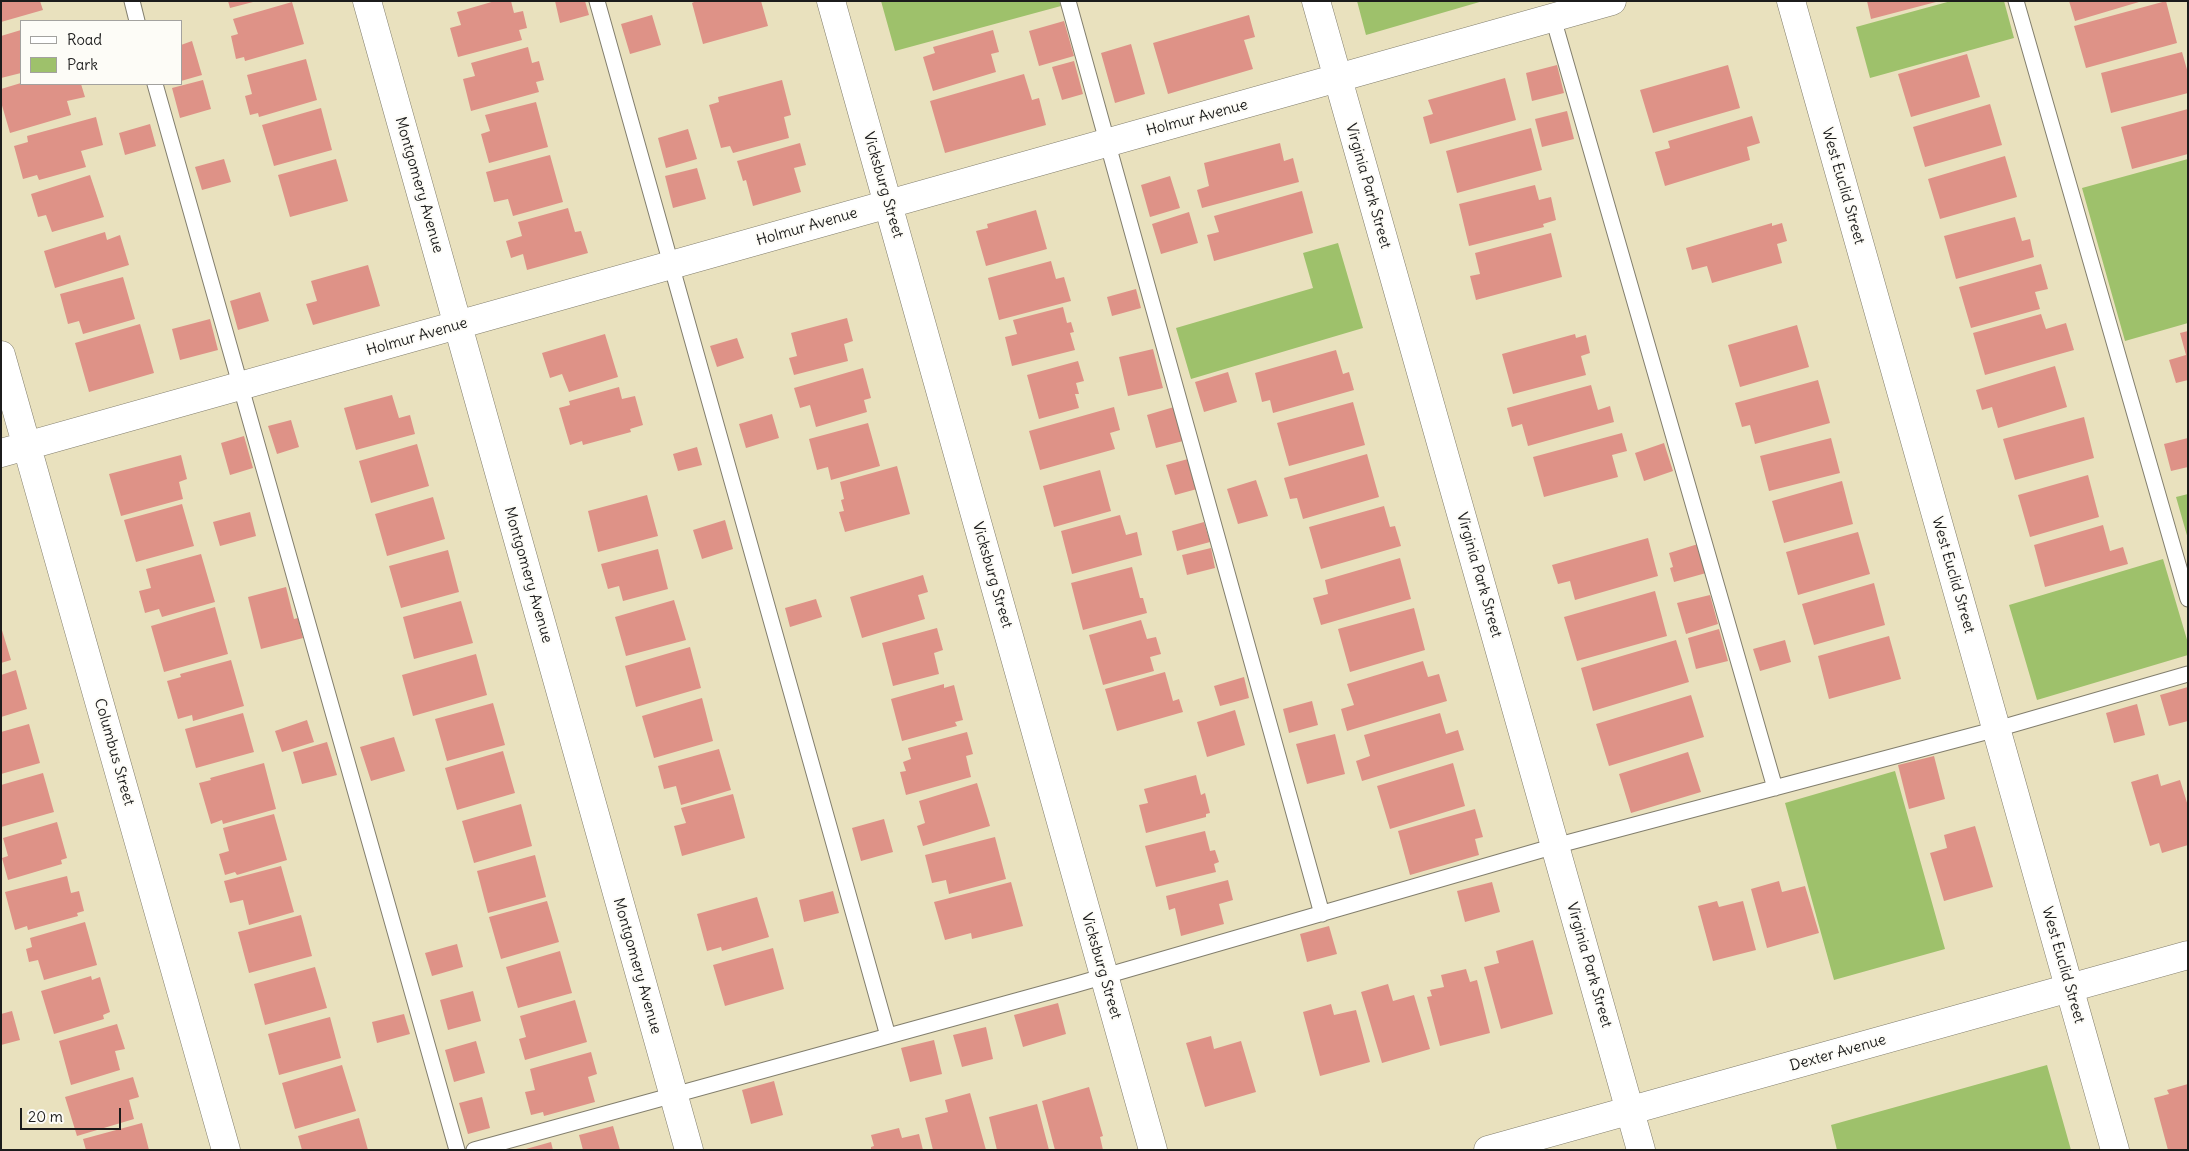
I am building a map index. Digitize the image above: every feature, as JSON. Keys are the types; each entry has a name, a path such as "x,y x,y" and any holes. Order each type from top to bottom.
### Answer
{"street":[{"name":"Montgomery Avenue","path":"367,1 672,1095 689,1150"},
{"name":"Vicksburg Street","path":"832,1 1153,1150"},
{"name":"Virginia Park Street","path":"1316,1 1641,1150"},
{"name":"Holmur Avenue","path":"1,453 1612,1"},
{"name":"West Euclid Street","path":"1791,1 2116,1150"},
{"name":"Columbus Street","path":"1,355 226,1150"},
{"name":"Dexter Avenue","path":"1488,1150 2188,955"}],"lane":[{"path":"132,1 137,20"},
{"path":"597,1 888,1036"},
{"path":"1068,1 1322,914"},
{"path":"2016,1 2188,599"},
{"path":"1553,18 1775,788"},
{"path":"155,85 457,1150"},
{"path":"474,1150 1104,976 1555,846 1997,729 2188,674"}],"green space":[{"path":"881,1 1059,1 1061,6 895,51"},
{"path":"1357,1 1483,1 1366,35"},
{"path":"1951,1 2004,1 2014,38 1870,78 1856,27"},
{"path":"2188,159 2188,323 2125,341 2082,188"},
{"path":"1338,243 1363,328 1191,379 1176,328 1313,288 1303,253"},
{"path":"2188,494 2188,539 2176,497"},
{"path":"2163,559 2188,643 2188,655 2037,700 2009,605"},
{"path":"1895,771 1945,949 1834,980 1785,803"},
{"path":"2047,1065 2071,1150 1837,1150 1831,1125"}],"building":[{"path":"1,1 40,1 43,10 1,22"},
{"path":"228,1 253,1 253,2 230,8"},
{"path":"495,1 511,1 514,13 523,11 527,28 519,30 522,40 458,57 450,28 461,25 457,12"},
{"path":"555,1 585,1 589,15 560,23"},
{"path":"696,1 761,1 768,26 703,44 692,3"},
{"path":"1867,1 1936,1 1936,2 1871,19"},
{"path":"2069,1 2139,1 2139,2 2075,21"},
{"path":"2166,1 2177,43 2086,68 2074,26"},
{"path":"292,2 304,44 245,61 244,57 236,59 231,36 238,34 233,19"},
{"path":"652,15 661,45 630,54 621,24"},
{"path":"1249,15 1255,37 1244,40 1253,69 1168,94 1153,43"},
{"path":"1064,21 1074,56 1039,66 1029,31"},
{"path":"20,30 20,73 1,78 1,36"},
{"path":"993,30 999,52 991,54 996,72 933,91 923,57 935,53 933,47"},
{"path":"192,41 202,75 182,81 182,45"},
{"path":"1131,44 1145,94 1115,103 1101,53"},
{"path":"528,47 532,63 539,61 544,80 536,82 539,92 471,111 463,79 475,76 471,63"},
{"path":"2182,52 2188,73 2188,93 2111,113 2101,73"},
{"path":"1967,54 1980,97 1911,117 1898,74"},
{"path":"306,59 317,100 259,117 258,113 250,115 245,96 252,94 247,75"},
{"path":"1074,61 1083,94 1062,100 1052,67"},
{"path":"1557,65 1564,93 1532,101 1526,73"},
{"path":"1728,65 1740,108 1653,133 1640,90"},
{"path":"1024,74 1032,100 1039,98 1046,125 945,153 930,101"},
{"path":"1505,78 1516,120 1430,144 1423,117 1433,114 1428,100"},
{"path":"203,80 211,109 180,118 172,88"},
{"path":"782,80 791,115 784,117 789,138 733,153 730,146 721,148 709,105 719,102 718,97"},
{"path":"20,83 20,85 81,85 85,97 67,101 71,115 10,133 1,102 1,89"},
{"path":"536,102 548,147 489,163 481,134 490,131 485,115"},
{"path":"1990,104 2002,145 1925,167 1913,127"},
{"path":"321,108 332,150 274,166 262,125"},
{"path":"2188,109 2188,154 2132,169 2121,127"},
{"path":"1567,111 1574,139 1542,147 1535,119"},
{"path":"1752,116 1760,143 1747,147 1750,160 1665,186 1655,152 1670,148 1668,141"},
{"path":"96,117 103,145 81,151 86,167 39,180 37,175 23,179 14,146 28,142 27,136"},
{"path":"150,124 156,146 125,155 119,133"},
{"path":"1531,128 1542,170 1457,193 1446,151"},
{"path":"688,129 697,159 666,168 658,138"},
{"path":"800,143 806,165 794,168 801,192 753,206 746,180 743,181 737,161"},
{"path":"1280,143 1284,161 1293,158 1299,182 1202,208 1197,190 1209,186 1204,163"},
{"path":"550,155 563,202 513,216 508,199 494,202 486,172"},
{"path":"2005,156 2017,197 1940,219 1928,179"},
{"path":"224,159 231,182 202,190 195,167"},
{"path":"336,159 348,201 290,217 278,175"},
{"path":"697,168 706,199 673,208 665,176"},
{"path":"90,175 104,217 52,232 46,215 38,217 31,194"},
{"path":"1170,176 1180,208 1150,217 1141,185"},
{"path":"1535,185 1539,200 1551,197 1556,220 1543,224 1544,227 1469,246 1459,204"},
{"path":"1302,191 1313,233 1214,261 1207,235 1219,232 1214,216"},
{"path":"568,208 575,232 581,231 588,253 527,270 523,254 511,258 506,241 522,236 518,222"},
{"path":"1036,210 1047,249 986,266 976,231 988,228 987,224"},
{"path":"1189,212 1198,243 1161,254 1152,224"},
{"path":"2015,217 2022,241 2030,239 2034,257 1956,279 1944,236"},
{"path":"1772,223 1772,226 1782,223 1787,241 1777,244 1782,263 1712,283 1707,266 1692,270 1686,248"},
{"path":"105,232 107,240 120,235 129,265 55,288 44,251"},
{"path":"1551,233 1562,277 1476,300 1470,276 1480,274 1475,253"},
{"path":"1051,261 1056,279 1064,277 1071,301 999,320 988,278"},
{"path":"2041,264 2048,289 2035,292 2040,309 1971,328 1959,287"},
{"path":"368,265 380,306 313,325 306,304 317,301 311,281"},
{"path":"123,277 135,319 83,334 79,321 68,324 60,294"},
{"path":"1136,289 1141,308 1112,316 1107,297"},
{"path":"260,292 269,321 238,330 230,301"},
{"path":"1063,307 1067,323 1071,322 1074,332 1070,333 1075,350 1012,366 1005,337 1017,334 1013,320"},
{"path":"2041,314 2046,329 2066,323 2074,350 1985,375 1973,333"},
{"path":"847,318 853,341 844,344 848,361 794,375 789,358 797,356 791,333"},
{"path":"210,319 218,350 180,360 172,329"},
{"path":"140,324 154,373 89,392 75,343"},
{"path":"1797,325 1809,367 1740,387 1728,345"},
{"path":"2188,331 2188,380 2176,383 2169,360 2186,355 2180,333"},
{"path":"605,334 618,377 569,392 562,374 550,378 542,353"},
{"path":"1575,334 1576,338 1586,335 1590,353 1581,356 1586,375 1513,394 1502,354"},
{"path":"737,338 744,358 717,367 710,346"},
{"path":"1153,349 1163,388 1128,396 1119,357"},
{"path":"1336,350 1343,374 1349,372 1354,390 1273,413 1270,400 1262,402 1255,373"},
{"path":"1078,361 1084,381 1076,383 1079,394 1075,394 1079,408 1039,419 1027,375"},
{"path":"2055,366 2067,407 1998,428 1992,407 1982,410 1976,390"},
{"path":"863,368 871,398 864,400 867,412 816,427 810,405 800,408 794,388"},
{"path":"1228,372 1237,402 1204,412 1195,382"},
{"path":"1818,380 1830,423 1755,444 1750,425 1742,427 1735,403"},
{"path":"1591,385 1598,410 1610,406 1614,422 1528,446 1522,424 1512,427 1507,408"},
{"path":"619,387 622,399 635,396 643,425 630,429 631,432 583,445 582,441 570,445 559,408 570,405 569,401"},
{"path":"392,395 399,418 410,415 415,434 356,450 344,408"},
{"path":"1353,402 1365,445 1289,466 1277,423"},
{"path":"1114,407 1120,430 1110,433 1115,449 1040,470 1029,431"},
{"path":"1174,407 1183,441 1156,448 1147,415"},
{"path":"772,414 779,438 746,448 739,424"},
{"path":"2084,417 2094,458 2015,480 2003,439"},
{"path":"291,420 299,447 277,454 268,426"},
{"path":"868,423 880,466 831,480 828,467 817,470 809,439"},
{"path":"1622,433 1627,451 1612,455 1618,477 1544,497 1533,457"},
{"path":"244,436 253,468 230,475 221,443"},
{"path":"1831,438 1840,473 1769,491 1760,456"},
{"path":"2188,438 2188,467 2171,471 2164,444"},
{"path":"1664,443 1673,471 1644,481 1635,453"},
{"path":"417,444 429,486 371,503 359,461"},
{"path":"697,447 702,465 678,471 673,454"},
{"path":"1367,454 1379,497 1303,519 1297,498 1290,499 1284,478"},
{"path":"181,455 187,479 179,482 183,499 121,516 109,474"},
{"path":"1188,459 1197,489 1175,495 1166,465"},
{"path":"897,466 910,514 845,532 839,512 844,511 841,500 844,499 840,482"},
{"path":"1100,470 1111,511 1054,527 1043,486"},
{"path":"2088,475 2099,517 2030,537 2018,495"},
{"path":"1256,480 1268,516 1238,524 1227,489"},
{"path":"1842,481 1853,524 1784,543 1772,501"},
{"path":"647,495 658,536 598,552 588,511"},
{"path":"433,497 445,539 387,556 375,514"},
{"path":"182,504 194,546 136,562 124,520"},
{"path":"1384,506 1390,527 1395,526 1401,546 1321,569 1309,527"},
{"path":"250,512 256,536 220,546 213,522"},
{"path":"1120,515 1126,535 1137,532 1142,555 1072,574 1061,531"},
{"path":"725,520 733,549 702,559 693,530"},
{"path":"1204,522 1210,542 1177,551 1172,531"},
{"path":"2103,525 2110,551 2123,547 2128,564 2045,587 2034,545"},
{"path":"1858,532 1870,574 1798,595 1786,552"},
{"path":"1648,538 1658,576 1575,600 1570,581 1558,584 1552,565"},
{"path":"1698,544 1706,573 1674,582 1670,568 1673,567 1669,553"},
{"path":"1211,548 1215,568 1187,575 1182,555"},
{"path":"658,549 668,589 623,601 619,586 608,589 601,564"},
{"path":"448,550 459,592 401,608 389,566"},
{"path":"201,554 215,602 162,617 159,609 145,613 139,591 151,588 146,569"},
{"path":"1400,558 1411,599 1321,625 1313,598 1328,594 1325,580"},
{"path":"1132,567 1140,598 1143,598 1147,613 1083,630 1071,583"},
{"path":"923,575 928,592 918,595 925,619 862,638 850,597"},
{"path":"1874,583 1885,625 1814,645 1802,604"},
{"path":"286,587 294,619 298,618 303,638 261,649 248,597"},
{"path":"1655,591 1667,636 1577,661 1564,617"},
{"path":"1710,595 1718,624 1686,634 1677,603"},
{"path":"816,599 822,617 790,627 785,608"},
{"path":"674,600 686,640 626,656 615,617"},
{"path":"461,601 473,643 414,659 403,617"},
{"path":"215,607 228,654 164,672 151,626"},
{"path":"1414,608 1425,650 1350,672 1338,629"},
{"path":"1141,620 1147,639 1156,637 1161,654 1150,657 1154,671 1103,685 1089,635"},
{"path":"1,627 11,660 1,663"},
{"path":"937,628 943,650 934,653 939,674 893,686 882,643"},
{"path":"1719,629 1728,661 1696,669 1688,638"},
{"path":"1889,636 1901,679 1829,699 1818,656"},
{"path":"1676,640 1689,682 1593,711 1581,668"},
{"path":"1785,640 1791,662 1760,671 1753,649"},
{"path":"690,647 701,688 636,707 625,666"},
{"path":"476,654 487,695 413,716 402,675"},
{"path":"231,660 244,706 193,721 192,715 178,719 167,681 181,677 180,674"},
{"path":"1423,661 1428,677 1439,674 1447,701 1347,731 1341,709 1354,705 1347,684"},
{"path":"16,670 27,709 1,717 1,675"},
{"path":"1165,672 1173,701 1179,699 1183,712 1117,731 1105,689"},
{"path":"1244,677 1249,698 1220,706 1214,686"},
{"path":"944,684 944,688 954,685 963,720 955,722 957,726 902,741 891,699"},
{"path":"2188,687 2188,721 2169,726 2160,695"},
{"path":"1691,695 1704,737 1609,766 1596,724"},
{"path":"702,698 713,741 654,758 642,716"},
{"path":"1312,701 1318,725 1289,733 1283,709"},
{"path":"493,703 505,745 447,761 435,719"},
{"path":"2137,704 2145,735 2114,743 2106,713"},
{"path":"1235,710 1245,745 1207,757 1197,722"},
{"path":"243,713 254,752 196,768 185,729"},
{"path":"1440,713 1446,734 1458,730 1464,750 1362,781 1356,761 1370,756 1364,735"},
{"path":"307,720 314,742 282,752 275,731"},
{"path":"29,724 40,763 1,774 1,732"},
{"path":"967,732 973,754 966,756 971,777 906,795 900,772 906,771 903,762 911,759 908,748"},
{"path":"1335,734 1345,774 1307,784 1296,744"},
{"path":"394,737 405,771 371,781 360,747"},
{"path":"327,742 337,775 302,784 293,752"},
{"path":"719,749 731,790 681,805 676,786 664,789 658,766"},
{"path":"503,751 515,793 457,810 445,768"},
{"path":"1688,752 1701,792 1631,813 1619,774"},
{"path":"1934,756 1945,799 1909,809 1898,765"},
{"path":"264,763 276,809 223,824 222,820 211,824 199,783 211,780 210,778"},
{"path":"1453,763 1465,806 1390,829 1377,786"},
{"path":"43,773 54,812 1,827 1,785"},
{"path":"2158,774 2161,786 2180,780 2188,806 2188,845 2162,853 2159,843 2150,846 2131,782"},
{"path":"1196,775 1201,795 1205,793 1210,813 1206,814 1206,817 1146,833 1139,805 1148,803 1144,789"},
{"path":"977,783 990,826 923,846 917,826 925,823 919,801"},
{"path":"733,794 745,838 682,856 674,826 686,823 681,808"},
{"path":"521,804 532,846 474,863 462,821"},
{"path":"1475,809 1483,837 1475,839 1479,855 1410,875 1398,831"},
{"path":"274,814 287,860 237,875 235,872 225,875 219,854 229,851 223,828"},
{"path":"884,819 893,852 861,861 852,828"},
{"path":"57,822 67,858 61,860 62,864 8,880 2,858 8,856 3,838"},
{"path":"1975,826 1993,887 1944,901 1930,853 1947,848 1944,835"},
{"path":"1205,831 1210,851 1215,850 1219,862 1214,864 1216,872 1156,887 1145,846"},
{"path":"995,837 1006,879 949,894 946,880 932,883 925,855"},
{"path":"535,855 546,897 488,913 477,871"},
{"path":"281,866 294,912 249,925 243,900 230,903 224,881"},
{"path":"67,876 71,893 79,891 84,911 77,913 78,916 28,930 27,926 15,930 5,892"},
{"path":"1228,880 1233,900 1219,904 1224,924 1181,936 1175,908 1169,910 1166,896"},
{"path":"1779,881 1782,892 1805,886 1819,933 1767,948 1751,889"},
{"path":"1011,882 1023,926 972,939 971,933 945,940 934,902"},
{"path":"1492,882 1500,912 1465,922 1457,891"},
{"path":"833,891 839,913 804,922 799,900"},
{"path":"757,897 769,937 722,951 721,947 707,951 697,914"},
{"path":"547,901 559,942 501,959 489,917"},
{"path":"1717,901 1719,907 1743,901 1756,950 1713,961 1698,906"},
{"path":"301,915 312,956 249,973 238,932"},
{"path":"85,922 97,965 44,980 38,960 29,962 26,949 32,947 30,938"},
{"path":"1329,926 1337,954 1307,962 1300,934"},
{"path":"1533,940 1553,1014 1501,1029 1484,967 1499,963 1496,951"},
{"path":"457,944 463,967 432,976 425,953"},
{"path":"773,948 784,989 725,1006 713,965"},
{"path":"560,951 572,993 518,1008 506,967"},
{"path":"315,967 327,1008 265,1025 254,984"},
{"path":"1466,969 1470,982 1477,980 1490,1033 1440,1046 1427,997 1432,996 1430,990 1444,987 1441,975"},
{"path":"91,976 92,980 100,977 110,1012 103,1015 104,1019 54,1034 41,991"},
{"path":"1388,984 1393,1001 1414,995 1430,1049 1382,1063 1361,992"},
{"path":"473,991 481,1021 448,1030 440,1000"},
{"path":"575,1000 587,1042 525,1060 519,1039 526,1037 520,1016"},
{"path":"1058,1003 1066,1034 1023,1047 1014,1015"},
{"path":"1331,1004 1334,1015 1356,1010 1370,1062 1320,1076 1303,1012"},
{"path":"12,1011 20,1040 1,1045 1,1014"},
{"path":"404,1014 410,1034 377,1043 372,1022"},
{"path":"330,1017 341,1058 279,1075 268,1034"},
{"path":"117,1024 125,1049 115,1051 120,1070 71,1085 59,1041"},
{"path":"986,1027 993,1059 962,1067 953,1035"},
{"path":"1211,1036 1214,1049 1241,1041 1256,1092 1205,1107 1186,1043"},
{"path":"934,1040 942,1074 910,1082 901,1048"},
{"path":"476,1041 485,1073 454,1082 445,1050"},
{"path":"591,1052 597,1074 588,1077 595,1102 544,1116 543,1112 531,1115 525,1092 535,1090 530,1069"},
{"path":"342,1065 356,1111 295,1129 282,1083"},
{"path":"133,1077 139,1097 129,1100 134,1119 77,1136 65,1097"},
{"path":"774,1081 783,1115 751,1124 742,1090"},
{"path":"2188,1084 2188,1150 2168,1150 2154,1098 2169,1094 2167,1090"},
{"path":"1089,1087 1103,1136 1100,1137 1103,1150 1055,1150 1042,1101"},
{"path":"970,1093 986,1150 933,1150 925,1118 948,1112 945,1100"},
{"path":"482,1097 490,1128 468,1134 459,1103"},
{"path":"1037,1104 1049,1150 997,1150 989,1117"},
{"path":"359,1118 368,1150 302,1150 298,1136"},
{"path":"142,1123 149,1150 86,1150 83,1139"},
{"path":"613,1126 620,1150 583,1150 579,1135"},
{"path":"899,1128 902,1138 919,1134 923,1150 871,1150 871,1147 874,1146 871,1135"},
{"path":"551,1142 553,1150 526,1150 526,1149"}]}
